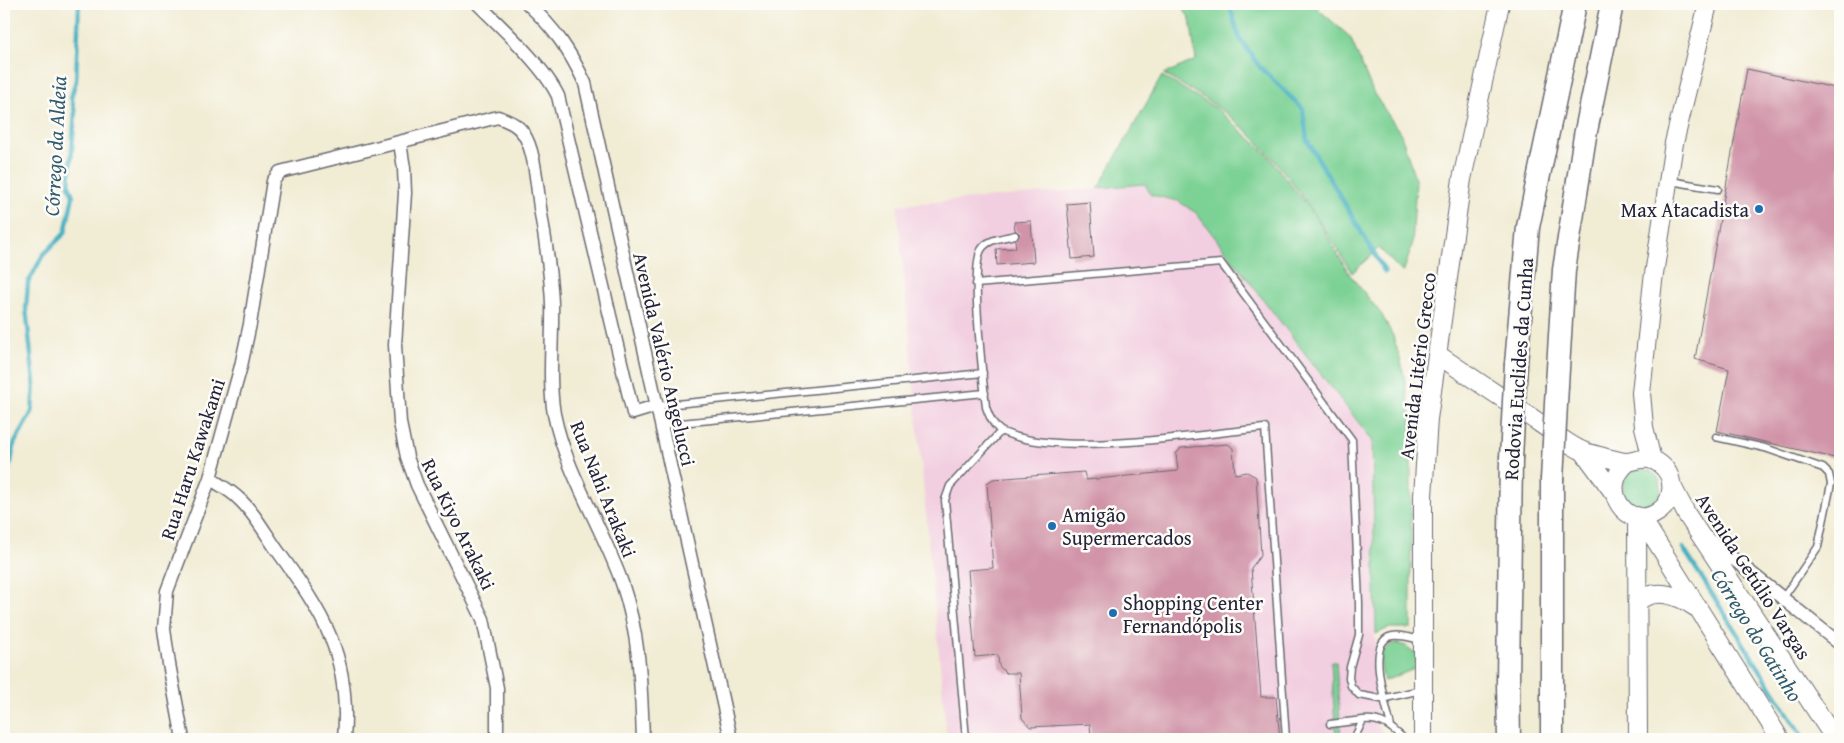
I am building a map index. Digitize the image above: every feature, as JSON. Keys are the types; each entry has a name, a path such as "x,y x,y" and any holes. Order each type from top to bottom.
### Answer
{"highway":[{"name":"Rodovia Euclides da Cunha","path":"1509,739 1511,458 1516,364 1528,227 1575,4"},
{"name":"Rodovia Euclides da Cunha","path":"1552,739 1552,480 1564,270 1585,136 1612,4"}],"main road":[{"name":"Avenida Litério Grecco","path":"1423,739 1423,496 1428,419 1462,179 1500,4"},
{"path":"1652,460 1644,427 1642,394 1653,281 1674,142 1708,4"},
{"path":"1436,354 1583,451 1627,463"},
{"path":"1583,451 1624,510 1639,517 1650,516 1663,508 1671,494 1672,486 1666,470 1652,460 1639,458 1627,463 1616,476 1614,493"},
{"name":"Avenida Getúlio Vargas","path":"1672,486 1698,531 1835,739"},
{"path":"1638,739 1637,602 1639,517"},
{"path":"1639,517 1780,739"},
{"path":"1637,602 1643,597 1665,593 1688,602 1697,608"}],"street":[{"path":"478,4 510,36 549,82 558,96 632,413 656,406"},
{"name":"Avenida Valério Angelucci","path":"528,4 552,27 571,53 586,84 731,739"},
{"name":"Rua Nahi Arakaki","path":"400,143 498,117 513,123 524,134 531,155 550,272 552,304 551,387 554,414 571,466 609,551 630,608 641,664 643,739"},
{"name":"Rua Haru Kawakami","path":"183,739 168,664 164,611 167,591 210,478 241,366 250,324 270,188 280,172 400,143"},
{"name":"Rua Kiyo Arakaki","path":"400,143 405,193 394,345 400,423 407,458 417,485 483,619 497,688 497,739"},
{"path":"210,478 245,505 298,577 323,618 336,648 342,675 345,700 344,739"},
{"path":"1698,531 1840,644"}],"lane":[{"path":"1669,181 1718,189"},
{"path":"1015,235 988,243 982,249 977,261 976,284 985,394 988,415 1000,431 1037,442 1058,443 1124,442 1265,428 1286,739"},
{"path":"976,284 1221,263 1352,440 1360,603 1359,635 1350,667 1349,678 1351,686 1359,695 1386,698 1423,690"},
{"path":"656,406 983,373"},
{"path":"660,425 985,394"},
{"path":"966,739 945,500 950,486 1000,431"},
{"path":"1716,437 1765,448 1823,468 1829,474 1830,484 1818,547 1783,598"},
{"path":"1391,726 1378,664 1378,649 1383,641 1390,636 1422,640"},
{"path":"1330,724 1373,719 1391,726 1404,739"},
{"path":"1354,739 1363,720"}],"shaded area":[{"path":"1145,185 1151,196 1178,202 1186,206 1202,220 1371,440 1377,720 1378,726 1388,739 947,739 897,205"}],"green space":[{"path":"1180,4 1316,4 1317,8 1350,37 1374,94 1401,134 1416,181 1412,246 1403,273 1379,248 1352,273 1292,182 1257,141 1216,106 1164,74 1196,60 1190,19"},
{"path":"1162,76 1216,108 1266,153 1313,213 1350,275 1382,315 1393,336 1402,365 1411,417 1411,628 1389,628 1376,634 1372,440 1196,213 1178,201 1151,195 1145,184 1098,188"},
{"path":"1642,469 1656,474 1661,488 1656,502 1642,507 1628,502 1623,488 1628,474"},
{"path":"1396,643 1406,646 1415,653 1417,668 1384,681 1381,658 1390,645"},
{"path":"1331,662 1336,662 1341,739 1336,739"}],"building":[{"name":"Max Atacadista","path":"1747,69 1840,89 1839,459 1717,431 1729,369 1695,359"},
{"path":"1090,202 1094,257 1072,259 1067,204"},
{"path":"1031,221 1034,262 997,265 996,249 1016,248 1015,240 1020,234 1015,230 1014,222"},
{"name":"Shopping Center Fernandópolis","path":"1228,444 1233,448 1235,474 1247,472 1256,477 1261,555 1251,568 1261,697 1276,697 1280,739 1091,739 1090,724 1030,727 1022,718 1019,673 1006,673 999,666 998,655 975,657 968,570 993,568 987,483 993,479 1084,472 1086,480 1178,471 1176,454 1181,448"}],"waterway":[{"name":"Córrego da Aldeia","path":"4,481 11,462 14,444 32,412 34,383 26,308 28,283 43,255 65,233 73,196 69,185 75,112 71,97 76,81 79,4"},
{"name":"Córrego do Gatinho","path":"1229,4 1239,37 1259,66 1303,109 1307,140 1385,272"},
{"name":"Córrego do Gatinho","path":"1683,548 1804,739"}],"place":[{"name":"Max Atacadista","path":"1759,209"},
{"name":"Amigão Supermercados","path":"1052,526"},
{"name":"Shopping Center Fernandópolis","path":"1113,613"}]}
